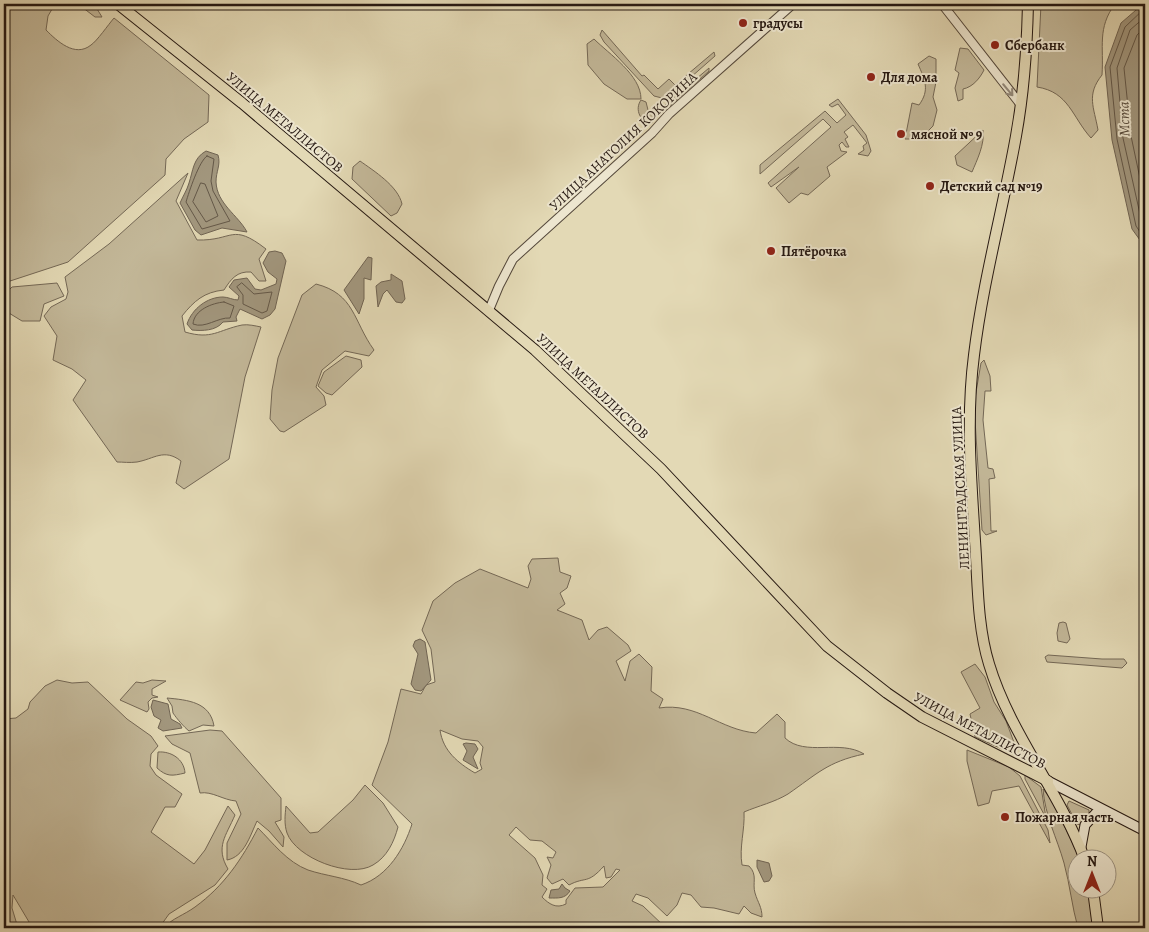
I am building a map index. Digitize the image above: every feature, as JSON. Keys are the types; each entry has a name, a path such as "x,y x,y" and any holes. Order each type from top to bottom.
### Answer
{"main road":[{"name":"УЛИЦА МЕТАЛЛИСТОВ","path":"118,4 242,103 489,310 616,423 834,652 922,717 1048,781"},
{"name":"ЛЕНИНГРАДСКАЯ УЛИЦА","path":"1028,4 1027,53 1021,105 974,353 969,398 970,464 981,624 985,646 998,689 1048,781 1082,850"},
{"path":"1048,781 1145,831"},
{"path":"1081,847 1085,825 1096,813 1110,813"},
{"path":"1094,900 1098,928"}],"street":[{"name":"УЛИЦА АНАТОЛИЯ КОКОРИНА","path":"489,310 499,286 514,259 652,133 669,114 792,4"},
{"path":"942,4 1021,105"}],"shaded area":[{"path":"4,4 55,4 48,16 46,30 61,43 79,50 85,49 93,43 114,18 209,95 208,122 184,139 166,159 165,175 68,262 4,283"},
{"path":"78,4 94,4 102,17 95,17"},
{"path":"1041,4 1115,4 1109,13 1104,30 1102,75 1094,89 1092,101 1098,130 1091,138 1063,100 1048,90 1037,87"},
{"path":"602,30 642,76 644,75 658,89 669,79 675,85 714,52 715,56 666,99 654,96 604,42 600,35"},
{"path":"594,39 630,73 640,90 641,99 627,99 604,84 588,65 587,44"},
{"path":"960,48 968,49 984,70 976,82 963,89 963,99 958,101 955,88 959,73 955,70"},
{"path":"929,56 936,59 936,82 933,97 937,110 933,126 920,139 905,139 912,103 919,105 925,90 924,80 918,64"},
{"path":"709,68 709,71 663,112 658,111"},
{"path":"838,99 866,135 871,151 868,156 858,154 864,150 863,146 867,143 853,125 844,132 848,137 845,139 849,147 846,147 842,142 839,145 841,151 847,152 827,167 830,176 808,195 801,193 789,203 776,188 799,167 771,187 768,183 831,127 823,119 760,174 760,165 825,111 837,123 846,115 838,104 832,107 829,105"},
{"path":"641,100 646,102 648,110 655,117 651,124 644,121 638,111"},
{"path":"983,130 982,146 972,172 957,165 955,156"},
{"path":"360,161 372,169 396,191 402,204 397,213 391,216 352,179 353,167"},
{"path":"188,173 176,201 197,240 239,235 246,236 255,241 266,249 259,259 266,281 259,281 251,272 238,274 224,290 200,298 182,316 185,332 194,334 209,335 242,325 261,327 245,377 229,459 184,489 176,483 181,461 175,457 159,455 137,462 117,462 73,400 86,380 72,369 53,360 57,336 44,316 51,307 66,299 68,292 65,277 109,244"},
{"path":"57,283 64,296 44,304 40,321 22,321 4,310 4,295 12,287"},
{"path":"316,284 339,294 352,310 374,350 369,356 345,351 322,370 316,387 324,396 326,405 284,432 280,431 270,419 272,390 278,358 302,295"},
{"path":"346,356 361,360 362,367 332,395 326,393 318,386 324,372"},
{"path":"984,360 990,376 991,391 985,391 983,420 988,468 993,469 995,478 989,479 991,531 997,531 986,535 982,530 974,404 981,363"},
{"path":"558,558 560,572 571,576 567,588 560,593 565,604 557,610 582,620 589,640 598,630 607,627 628,645 631,651 616,661 625,681 630,661 639,654 652,667 651,691 663,699 659,708 673,707 697,712 731,727 756,733 777,714 785,722 785,738 793,744 812,747 844,748 864,754 831,765 783,797 744,812 742,865 749,866 752,869 754,889 761,908 762,917 751,913 744,906 739,914 701,907 691,895 682,893 677,905 667,916 648,898 636,894 632,901 643,906 666,928 163,928 195,907 215,890 239,861 258,828 287,857 300,867 308,870 361,885 371,881 387,868 399,852 412,824 372,785 388,742 401,689 421,694 426,685 435,682 431,649 422,630 433,601 455,583 480,569 528,588 531,579 528,566 532,559","holes":["440,730 462,739 478,741 483,747 480,763 482,769 475,773 457,761 444,744","516,827 530,840 542,841 556,852 553,858 547,857 551,865 547,878 552,884 563,879 569,885 594,876 604,866 606,878 611,877 616,869 620,870 603,887 575,888 566,900 566,904 553,905 542,897 547,889 542,885 543,875 535,858 509,835"]},
{"path":"1059,623 1066,623 1070,639 1067,643 1058,641"},
{"path":"1048,655 1124,659 1127,663 1122,668 1047,662 1045,657"},
{"path":"975,664 985,677 994,702 1006,721 1015,745 1009,752 975,737 970,714 980,708 961,672"},
{"path":"57,680 72,683 88,682 127,719 151,736 158,746 151,754 150,766 156,775 182,794 175,807 165,807 151,832 194,864 205,850 228,806 235,815 225,836 222,848 224,861 228,869 215,885 169,914 159,928 32,927 13,895 12,908 18,928 4,928 4,719 16,718 28,709 30,702 45,686"},
{"path":"152,680 166,681 152,689 152,695 158,697 152,698 148,702 149,709 147,712 120,700 136,682 143,683"},
{"path":"167,698 190,701 203,707 212,718 214,726 203,725 189,731 173,713 172,706"},
{"path":"210,730 222,731 281,798 281,820 275,822 284,837 283,847 257,821 242,850 238,855 227,860 227,843 241,814 236,801 209,793 200,793 190,753 172,744 165,736"},
{"path":"967,750 1009,767 1020,776 1048,830 1050,843 1019,786 992,791 989,803 978,806 967,761"},
{"path":"158,752 168,753 176,757 182,764 185,773 170,775 157,768"},
{"path":"1025,775 1041,787 1046,818 1025,779"},
{"path":"365,785 383,803 398,827 389,849 378,862 363,869 338,868 312,858 292,842 285,826 286,806 310,833 318,832 353,800"},
{"path":"1043,789 1053,802 1076,850 1066,850 1066,871 1049,818"},
{"path":"1069,801 1089,810 1089,815 1081,825 1077,824 1067,805"},
{"path":"1072,900 1091,900 1092,928 1078,928"}],"water":[{"name":"Мста","path":"1145,4 1145,247 1132,229 1112,140 1105,67 1121,23"},
{"path":"206,151 218,155 217,190 224,203 247,232 222,228 201,235 195,230 180,203 198,157"},
{"path":"269,252 282,253 286,261 275,309 270,315 262,319 240,309 236,317 237,321 223,322 209,330 192,330 187,324 192,313 201,305 211,299 223,297 238,300 239,296 229,287 234,280 247,278 255,289 261,290 276,284 277,279 268,272 263,263"},
{"path":"368,257 372,258 371,280 364,278 364,299 359,314 344,290"},
{"path":"391,274 402,281 405,299 402,303 396,302 387,290 383,294 378,307 376,286 381,282 391,280"},
{"path":"420,639 425,642 431,680 421,691 415,690 411,684 418,654 413,646 415,641"},
{"path":"153,700 168,704 171,719 180,724 182,728 163,731 158,728 161,720 154,716 151,707"},
{"path":"463,744 475,744 478,749 473,757 478,769 463,760 467,751"},
{"path":"757,860 769,863 772,876 769,881 764,882 757,867"},
{"path":"562,884 570,891 568,894 561,898 549,898 551,890 559,889"}],"place":[{"name":"градусы","path":"743,23"},
{"name":"Сбербанк","path":"995,45"},
{"name":"Для дома","path":"871,77"},
{"name":"мясной № 9","path":"901,134"},
{"name":"Детский сад №19","path":"930,186"},
{"name":"Пятёрочка","path":"771,251"},
{"name":"Пожарная часть","path":"1005,817"}]}
